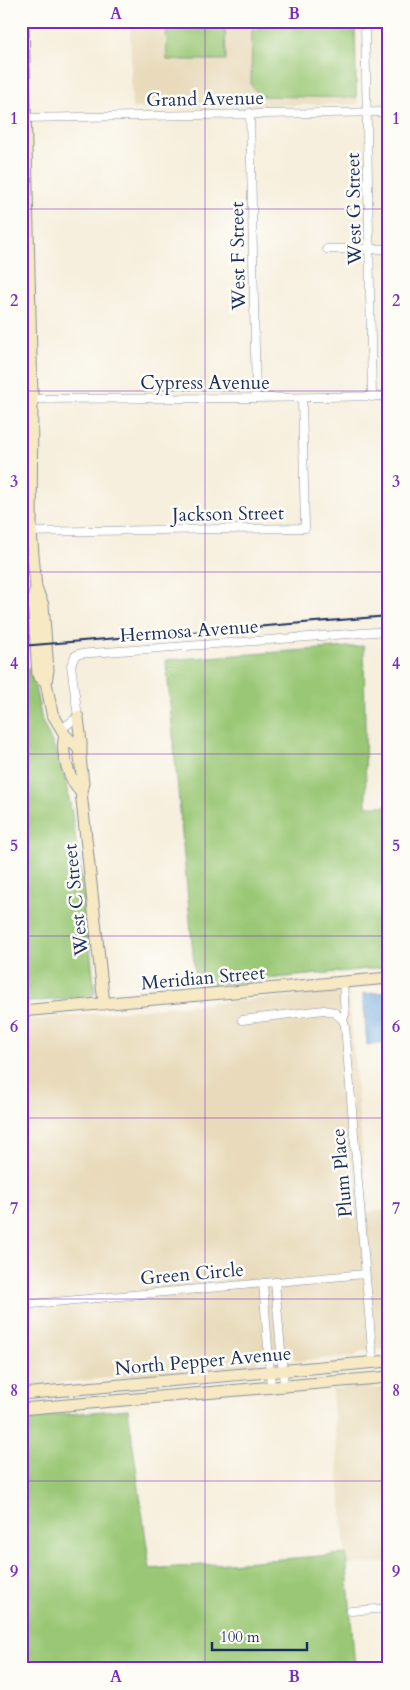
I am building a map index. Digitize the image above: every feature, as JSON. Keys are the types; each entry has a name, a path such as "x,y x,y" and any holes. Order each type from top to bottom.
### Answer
{"street":[{"name":"West C Street","path":"23,21 26,532 36,588 43,605 48,670 46,682 52,713 63,732 79,749 81,759 83,783 81,792 104,1004"},
{"name":"West G Street","path":"365,21 372,397"},
{"name":"Grand Avenue","path":"23,118 389,112"},
{"name":"West F Street","path":"250,113 256,398"},
{"path":"327,250 389,249"},
{"name":"Cypress Avenue","path":"26,399 389,396"},
{"name":"Jackson Street","path":"26,532 305,528 302,398"},
{"name":"Hermosa Avenue","path":"78,717 71,666 74,656 78,654 389,632"},
{"path":"63,732 78,717"},
{"path":"78,717 81,759"},
{"name":"West C Street","path":"63,732 62,745 73,785 81,792"},
{"name":"Meridian Street","path":"21,1011 389,978"},
{"name":"Plum Place","path":"343,982 345,1014 343,1020 346,1036 373,1362"},
{"path":"242,1020 324,1010 338,1014 343,1020"},
{"name":"Green Circle","path":"21,1305 365,1274"},
{"path":"275,1282 284,1385"},
{"path":"263,1284 271,1386"},
{"name":"North Pepper Avenue","path":"21,1394 389,1361"},
{"path":"310,1383 310,1379 330,1373 337,1366"},
{"name":"North Pepper Avenue","path":"21,1409 389,1377"},
{"path":"351,1612 389,1608"}],"shaded area":[{"path":"130,21 356,21 358,104 132,108"},
{"path":"348,991 368,1212 389,1210 389,1353 382,1349 361,1351 355,1356 298,1361 291,1357 259,1359 256,1365 21,1386 21,1020"},
{"path":"371,1386 374,1388 389,1387 389,1562 346,1565 332,1389"}],"green space":[{"path":"166,21 225,21 226,60 167,60"},
{"path":"261,21 355,21 356,98 260,96 251,85 252,29 261,29"},
{"path":"364,646 366,806 389,806 389,967 196,986 166,660"},
{"path":"31,668 42,721 62,764 72,814 85,902 95,993 91,996 21,1003 21,669"},
{"path":"128,1409 150,1569 346,1554 355,1669 21,1669 21,1418"}],"water":[{"path":"389,992 389,1043 367,1045 363,994"}],"railway":[{"path":"21,646 389,616"}]}
